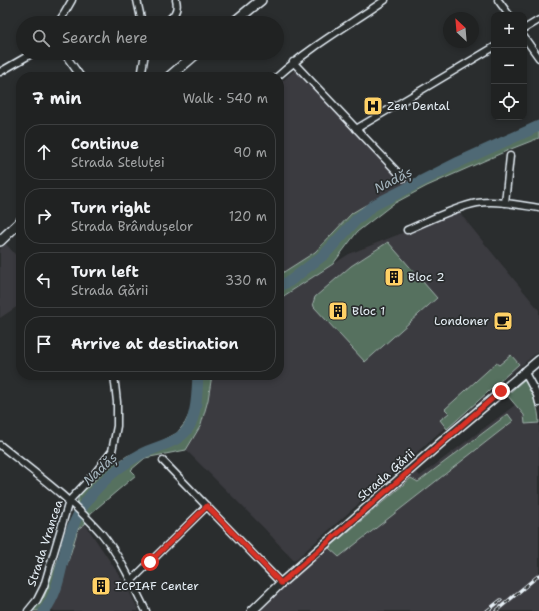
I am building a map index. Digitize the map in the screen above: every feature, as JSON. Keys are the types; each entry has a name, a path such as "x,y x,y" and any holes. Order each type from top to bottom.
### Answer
{"main road":[{"path":"242,16 261,0"},
{"path":"175,72 190,60"},
{"path":"0,241 16,226"}],"street":[{"path":"63,16 72,0"},
{"path":"137,0 140,16"},
{"path":"172,16 176,12 176,0"},
{"path":"282,72 293,62 385,0"},
{"path":"498,0 507,12"},
{"path":"527,27 539,20"},
{"path":"527,40 539,58"},
{"path":"356,129 492,48"},
{"path":"0,72 21,60"},
{"path":"69,60 77,72"},
{"path":"142,72 144,60"},
{"path":"293,62 403,178"},
{"path":"505,203 510,156"},
{"path":"407,230 468,205 487,202 539,208"},
{"name":"Strada Gării","path":"252,611 281,583 524,371 539,360"},
{"path":"524,371 537,395 539,403"},
{"name":"Strada Vrancea","path":"28,611 37,600 44,586 71,502 112,451 116,426 117,402 115,380"},
{"path":"0,445 71,502 102,535 131,581 146,611"},
{"path":"163,461 281,583"},
{"path":"131,581 207,506"}],"shaded area":[{"path":"297,68 352,130 410,182 352,213 315,252 284,272 284,80"},
{"path":"458,211 539,310 539,351 441,431 294,561 263,527 186,450 201,425 208,400 211,380 284,380 284,296 349,254"},
{"path":"6,244 16,255 16,307 0,318 0,249"},
{"path":"515,405 524,415 525,424 539,423 539,611 259,611 277,592 416,472 420,476"},
{"path":"85,524 126,585 139,611 54,611 51,609 63,578 78,529"}],"green space":[{"path":"539,123 539,138 427,186 393,204 357,232 333,264 284,296 284,272 315,252 352,213 410,182"},
{"path":"388,242 437,298 365,362 314,307 313,303 315,297 351,266"},
{"path":"511,355 519,364 447,429 440,420 449,413 445,409 496,363 499,365"},
{"path":"525,379 533,395 539,417 539,423 525,424 524,415 507,395"},
{"path":"195,380 211,380 208,400 201,425 186,450 145,458 131,470 136,475 91,513 85,524 78,529 63,578 51,609 49,611 30,611 44,597 74,516 79,495 114,459 117,463 127,456 177,433 185,423 192,408"},
{"path":"508,414 513,421 339,557 329,548 411,478 418,482"}],"waterway":[{"name":"Nadăș","path":"284,284 290,281 325,254 356,220 374,205 459,162 539,126"},
{"name":"Nadăș","path":"44,611 54,595 70,533 85,504 100,485 125,464 141,454 169,443 187,430 191,423 194,411 198,380"}],"railway":[{"path":"496,611 539,575"},
{"path":"487,611 501,600"}],"place":[{"name":"Zen Dental","path":"373,106"},
{"name":"Bloc 2","path":"394,277"},
{"name":"Bloc 1","path":"338,311"},
{"name":"Londoner","path":"503,321"},
{"name":"ICPIAF Center","path":"101,586"}],"route":[{"path":"150,562 207,506 281,583 501,391"}]}
